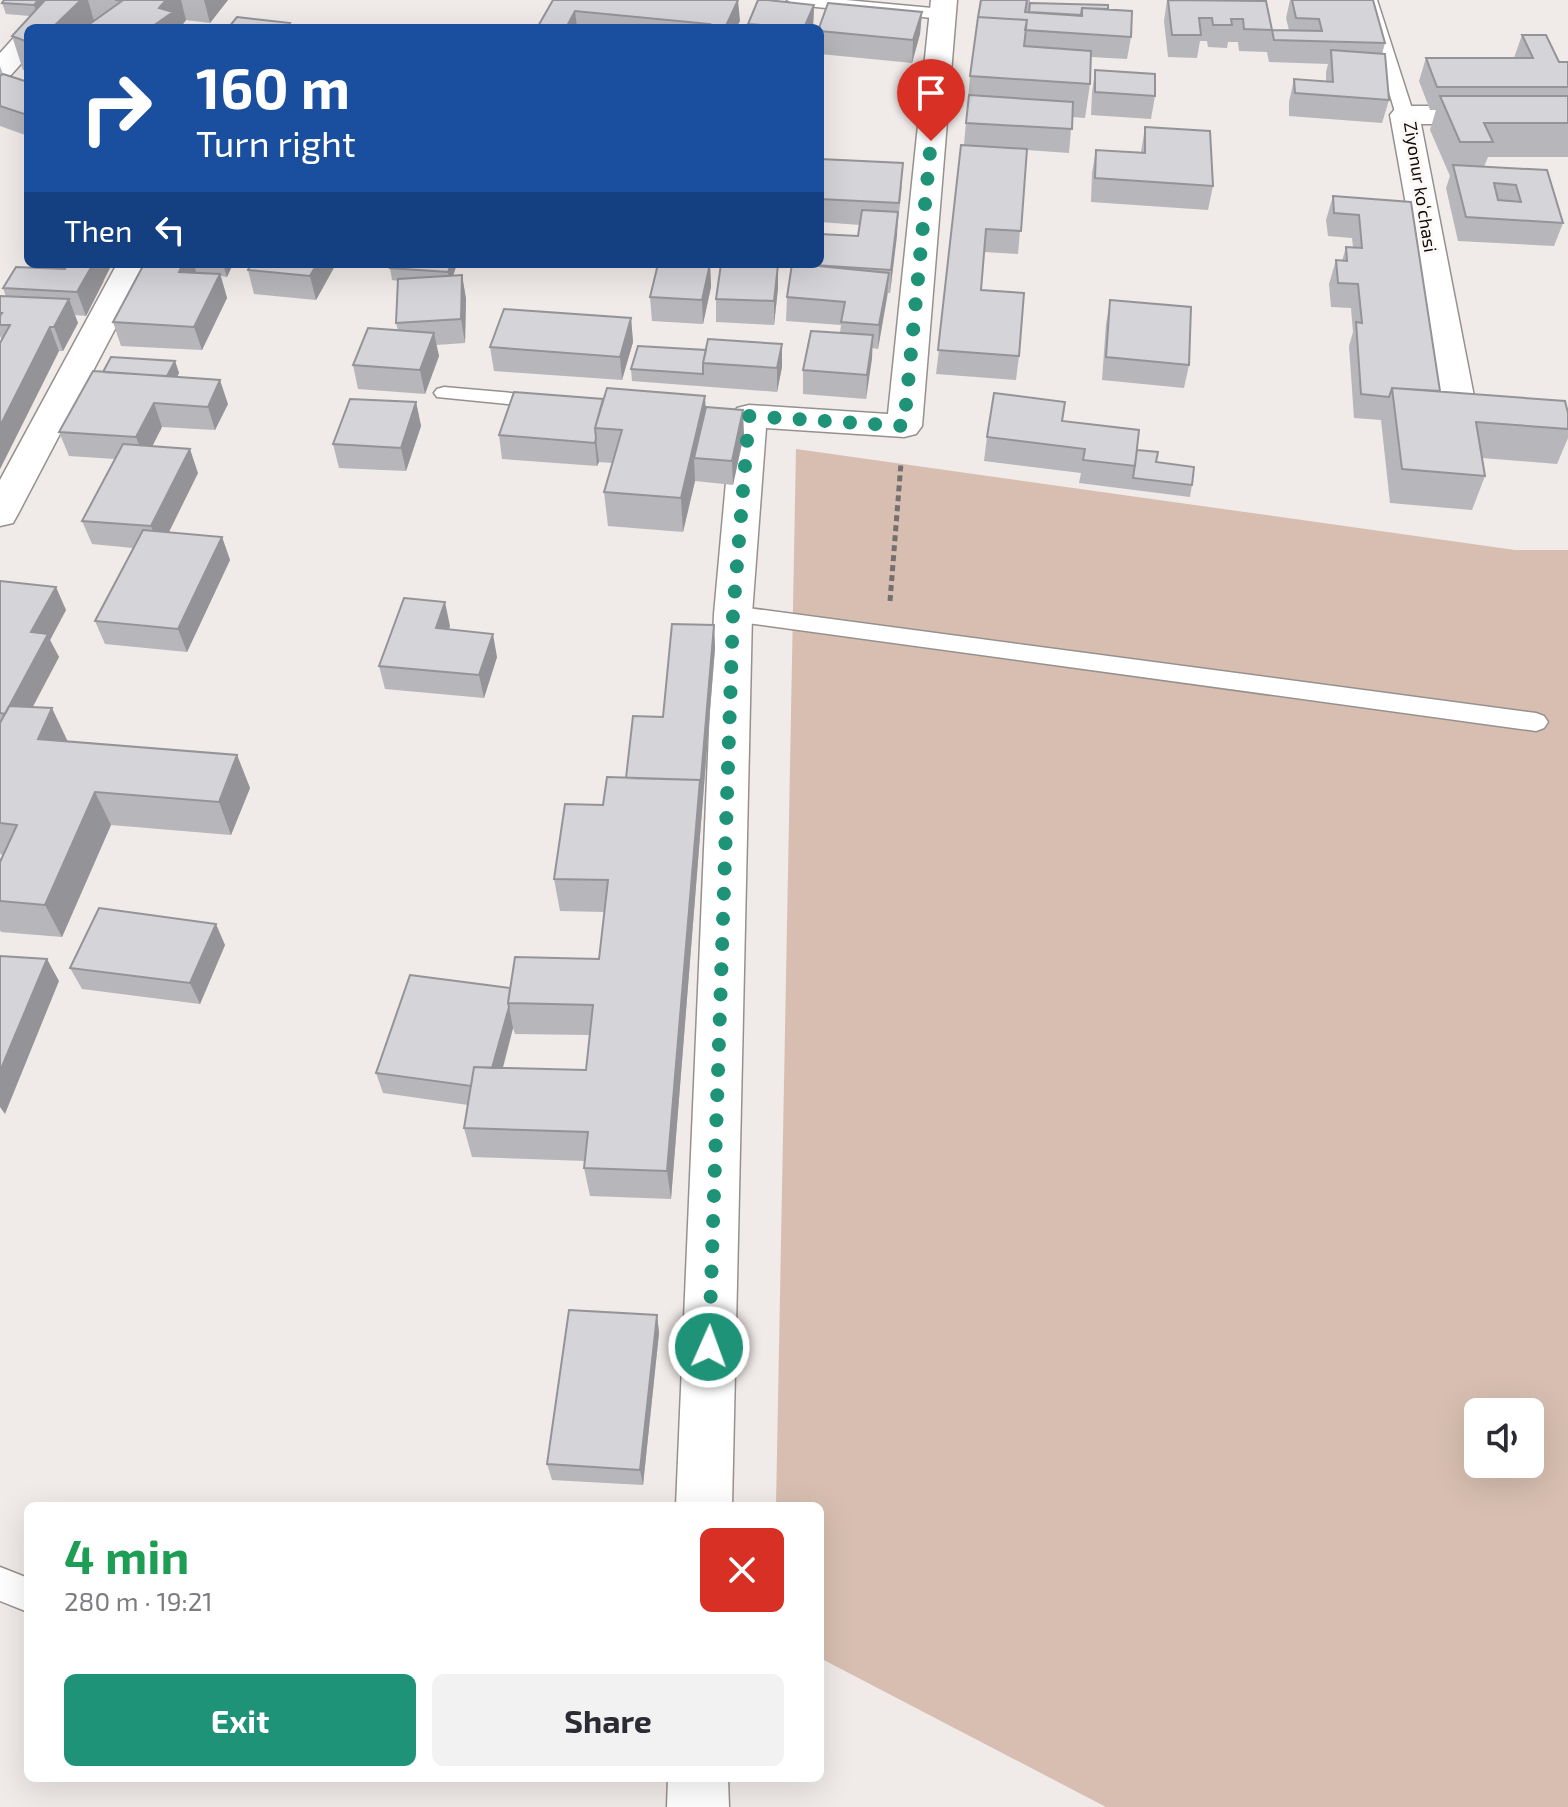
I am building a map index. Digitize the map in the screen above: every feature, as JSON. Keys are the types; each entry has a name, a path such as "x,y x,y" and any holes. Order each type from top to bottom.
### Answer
{"street":[{"path":"704,1502 733,614 736,416 904,426 944,7"},
{"path":"24,42 0,69 24,79"},
{"name":"Ziyonur koʻchasi","path":"1461,417 1405,115 1568,115"},
{"path":"0,514 131,268"},
{"path":"698,1782 698,1807"}],"lane":[{"path":"795,0 944,7"},
{"path":"1369,0 1405,115"},
{"path":"444,393 572,404"},
{"path":"733,614 1536,722"},
{"path":"0,1584 24,1593"}],"shaded area":[{"path":"796,449 1515,550 1568,550 1568,1807 1106,1807 824,1660 824,1502 776,1502"}],"building":[{"path":"4,0 38,0 34,5 2,3"},
{"path":"45,0 81,0 56,24 24,24 24,40 12,36"},
{"path":"115,0 166,0 159,8 173,12 156,24 90,24 122,1"},
{"path":"553,0 738,0 727,24 575,11 568,24 539,24"},
{"path":"758,0 814,5 806,24 748,24"},
{"path":"981,0 1027,0 1025,12 1082,16 1082,8 1132,11 1131,37 1025,30 1027,20 978,17"},
{"path":"1168,0 1266,1 1272,30 1244,29 1243,19 1231,19 1232,25 1213,25 1212,18 1199,18 1201,35 1172,35"},
{"path":"1292,0 1373,0 1385,43 1274,40 1272,30 1322,31 1319,19 1296,18"},
{"path":"828,3 922,12 913,40 824,31 824,24 820,24"},
{"path":"1030,3 1108,5 1108,9 1082,8 1081,15 1029,12"},
{"path":"237,17 290,23 289,24 231,24"},
{"path":"978,17 1027,20 1024,46 1091,51 1090,84 970,76"},
{"path":"1522,35 1546,35 1559,62 1568,62 1568,87 1437,87 1426,58 1533,58"},
{"path":"1331,50 1385,54 1389,100 1295,93 1294,79 1333,82"},
{"path":"1095,70 1155,74 1155,96 1095,92"},
{"path":"3,74 24,81 24,114 0,106 0,76"},
{"path":"969,95 1073,102 1072,129 966,123"},
{"path":"1440,96 1568,96 1568,123 1484,123 1493,142 1460,142"},
{"path":"1145,127 1210,131 1213,186 1095,178 1096,150 1145,153"},
{"path":"961,145 1027,149 1021,231 986,229 981,290 1024,293 1019,356 938,350"},
{"path":"824,159 903,163 899,203 824,199"},
{"path":"1453,165 1547,170 1563,223 1466,217","holes":["1494,183 1516,185 1521,202 1498,200"]},
{"path":"1333,196 1411,202 1440,391 1392,388 1389,397 1361,394 1356,322 1362,323 1358,284 1338,283 1336,260 1347,261 1346,247 1362,248 1359,215 1334,213"},
{"path":"862,210 898,212 891,270 824,266 824,234 858,236"},
{"path":"16,267 91,268 77,292 3,288"},
{"path":"824,267 889,273 879,325 841,322 845,302 787,297 791,268"},
{"path":"142,268 181,268 179,272 220,274 194,327 113,322"},
{"path":"249,268 315,268 310,276"},
{"path":"390,268 450,268 448,272"},
{"path":"657,268 709,268 702,300 650,297"},
{"path":"720,268 778,268 774,301 716,299"},
{"path":"462,275 461,319 396,323 398,279"},
{"path":"0,296 69,299 54,327 50,327 0,426 0,343 10,325 0,325"},
{"path":"1110,300 1191,307 1189,365 1106,357"},
{"path":"504,309 631,318 620,357 490,347"},
{"path":"368,328 434,333 420,370 353,365"},
{"path":"811,331 873,335 867,375 803,370"},
{"path":"708,339 782,344 777,368 703,363"},
{"path":"638,346 706,350 703,374 631,369"},
{"path":"111,357 175,361 167,376 103,372"},
{"path":"93,371 220,380 208,407 154,403 136,437 59,432"},
{"path":"607,388 705,396 681,498 604,492 622,430 595,428"},
{"path":"1392,388 1565,401 1568,429 1476,422 1485,476 1402,469"},
{"path":"514,392 603,399 595,428 595,443 499,435"},
{"path":"994,393 1065,402 1062,421 1139,430 1135,466 1083,460 1085,449 987,437"},
{"path":"350,399 416,402 401,448 333,444"},
{"path":"706,407 743,410 732,461 694,458"},
{"path":"123,444 190,449 151,526 82,521"},
{"path":"1137,450 1158,452 1156,462 1194,467 1192,485 1133,478"},
{"path":"143,530 222,537 178,629 95,621"},
{"path":"0,581 56,587 31,632 48,634 5,714 0,713"},
{"path":"404,598 445,602 436,628 493,634 479,675 379,666"},
{"path":"672,624 714,625 700,790 700,780 626,778 633,716 663,717"},
{"path":"9,706 52,708 38,739 237,755 219,802 95,792 45,905 0,901 0,862 17,825 0,823 0,723"},
{"path":"607,777 700,780 667,1171 584,1168 588,1132 464,1128 474,1067 586,1070 593,1005 508,1003 515,957 599,959 608,880 554,879 565,804 603,805"},
{"path":"99,908 216,924 190,983 70,968"},
{"path":"0,956 47,959 0,1071"},
{"path":"410,975 510,988 509,1007 492,1068 474,1067 471,1086 376,1073"},
{"path":"569,1310 657,1315 640,1470 547,1464"}],"route":[{"path":"709,1347 733,614 749,416 904,426 931,141"}]}
